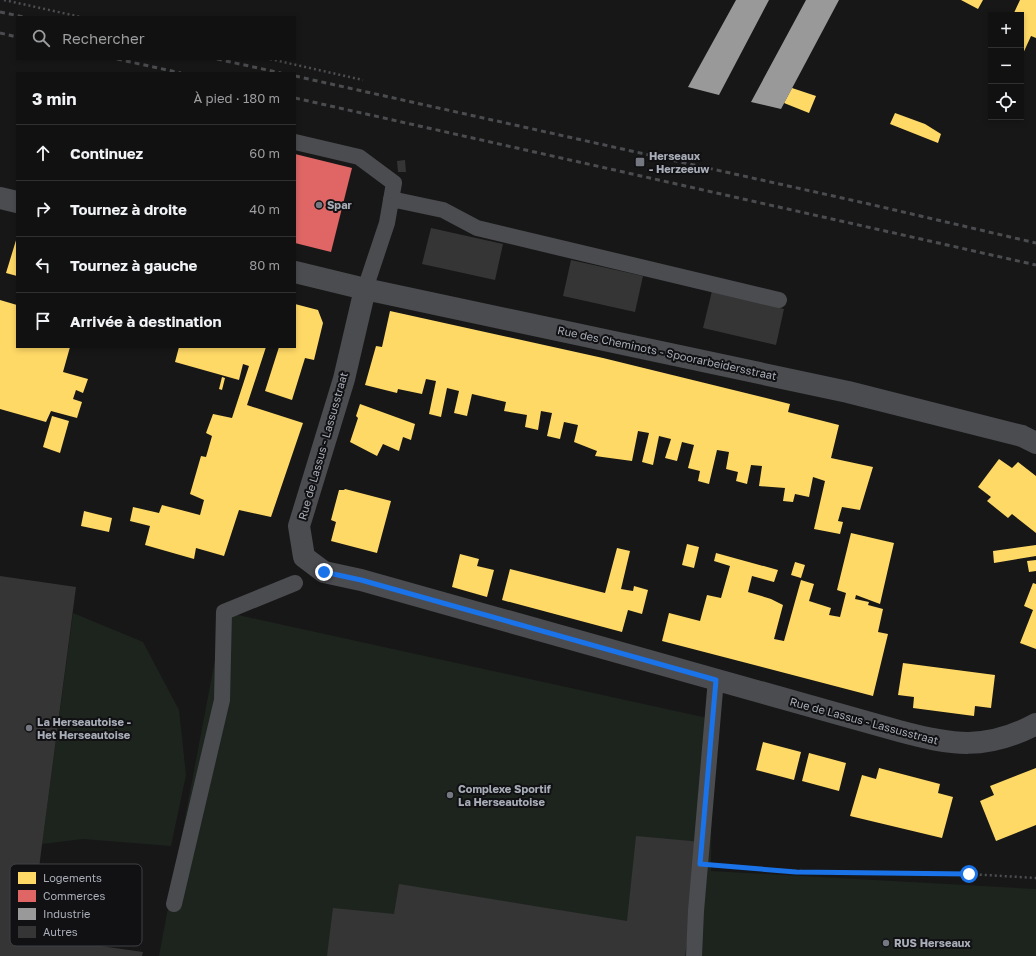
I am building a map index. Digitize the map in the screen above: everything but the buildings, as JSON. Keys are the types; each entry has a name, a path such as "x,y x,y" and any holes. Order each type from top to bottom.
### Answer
{"street":[{"path":"0,198 16,202"},
{"name":"Rue des Cheminots - Spoorarbeidersstraat","path":"296,272 365,289 848,392 1022,436 1036,444"},
{"name":"Rue de Lassus - Lassusstraat","path":"365,289 344,379 300,526 304,557 324,572 361,580 946,743 983,742 1004,739 1036,724"}],"lane":[{"path":"296,142 359,157 394,183 387,223 365,289"},
{"path":"391,199 443,210 477,228 780,300"},
{"path":"174,904 222,700 224,612 295,583"},
{"path":"694,956 700,864 716,680"}],"path":[{"path":"4,0 76,16"},
{"path":"274,60 364,80"},
{"path":"700,864 796,872 969,874 1036,878"}],"shaded area":[{"name":"Complexe Sportif La Herseautoise","path":"224,612 712,719 711,871 1036,889 1036,956 159,956"},
{"path":"73,613 143,642 179,710 186,775 171,846 83,839 42,844"}],"railway":[{"path":"0,12 19,16"},
{"path":"0,33 16,37"},
{"path":"122,60 176,72"},
{"path":"222,60 276,72"},
{"path":"296,76 869,204 1036,243"},
{"path":"296,98 1036,265"}],"place":[{"name":"Herseaux - Herzeeuw","path":"640,162"},
{"name":"Spar","path":"319,205"},
{"name":"La Herseautoise - Het Herseautoise","path":"29,728"},
{"name":"Complexe Sportif La Herseautoise","path":"450,795"},
{"name":"RUS Herseaux","path":"886,943"}],"route":[{"path":"324,572 361,580 716,680 700,864 796,872 969,874"}]}
